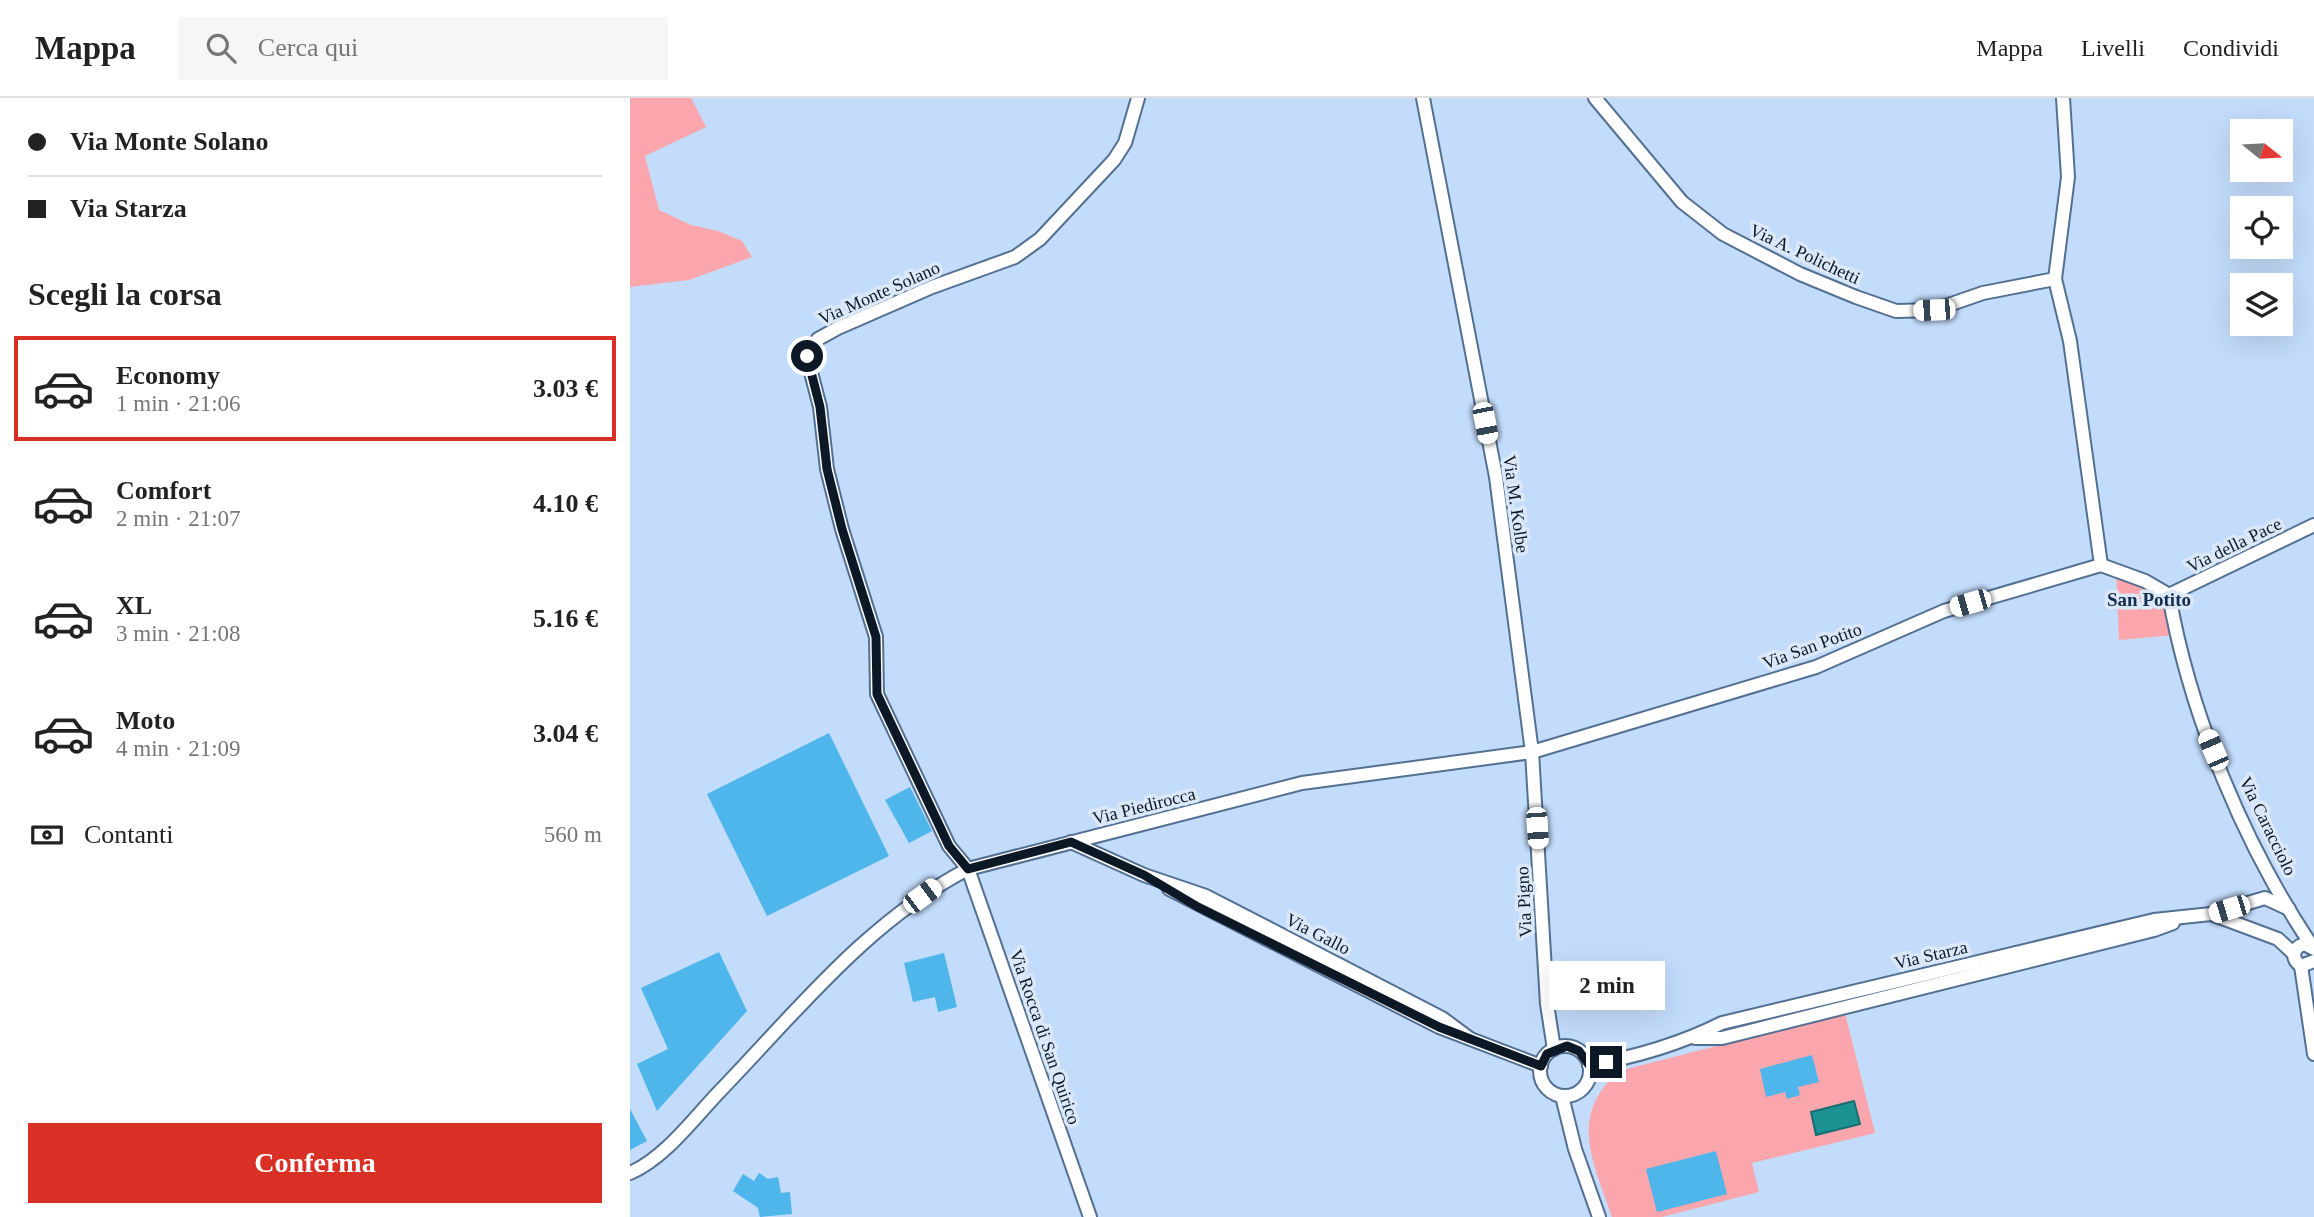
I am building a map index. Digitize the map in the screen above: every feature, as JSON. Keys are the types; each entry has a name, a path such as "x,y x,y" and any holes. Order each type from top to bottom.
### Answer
{"street":[{"name":"Via Monte Solano","path":"968,869 949,846 877,694 876,637 827,469 820,407 807,356 818,339 838,328 932,287 1015,257 1040,239 1114,160 1125,143 1138,98"},
{"name":"Via M. Kolbe","path":"1423,98 1496,477 1532,752"},
{"name":"Via A. Polichetti","path":"1595,98 1682,202 1723,234 1800,275 1856,297 1896,311 1934,310 1983,293 2056,279"},
{"path":"2063,98 2068,177 2056,279 2070,341 2101,565 2145,582 2169,596"},
{"name":"Via della Pace","path":"2169,596 2314,525"},
{"name":"Via San Potito","path":"1532,752 1816,667 1944,611 2101,565"},
{"name":"Via Caracciolo","path":"2169,596 2178,646 2196,710 2250,833 2289,909 2313,948"},
{"name":"Via Piedirocca","path":"630,1174 687,1125 822,982 869,939 936,885 968,869 1302,783 1532,752"},
{"name":"Via Pigno","path":"1532,752 1547,1004 1554,1049"},
{"name":"Via Gallo","path":"1071,842 1144,875 1222,919 1439,1027 1541,1066"},
{"name":"Via Rocca di San Quirico","path":"968,869 1090,1217"},
{"name":"Via Starza","path":"1589,1065 1622,1059 1691,1038 1722,1038 2154,930 2183,919 2211,914 2265,898 2289,909"},
{"path":"2211,914 2278,939 2294,954 2295,961 2308,963 2314,1054"},
{"path":"2294,954 2300,945 2313,948"},
{"path":"1567,1046 1579,1051 1589,1065 1587,1084 1578,1093 1562,1096 1547,1089 1541,1076 1541,1066 1547,1054 1567,1046"},
{"path":"1562,1096 1576,1149 1599,1217"}],"shaded area":[{"path":"630,98 691,98 706,127 645,156 659,210 691,225 718,231 742,241 752,257 689,280 630,287"},
{"path":"2116,571 2169,595 2176,635 2119,640"},
{"path":"1845,1013 1875,1133 1752,1163 1759,1192 1662,1217 1612,1217 1593,1159 1589,1123 1593,1106 1603,1088 1619,1071"},
{"path":"1854,1101 1860,1124 1816,1135 1811,1112"}],"building":[{"path":"829,733 889,856 767,916 707,794"},
{"path":"910,787 932,831 909,843 885,800"},
{"path":"719,952 747,1011 657,1111 637,1064 668,1049 641,988"},
{"path":"944,953 957,1007 938,1012 935,997 913,1002 904,963"},
{"path":"1812,1055 1819,1082 1798,1087 1800,1095 1787,1099 1785,1092 1766,1097 1760,1069"},
{"path":"630,1109 647,1141 630,1150"},
{"path":"1716,1151 1727,1194 1657,1212 1646,1169"},
{"path":"759,1173 768,1179 778,1177 781,1193 790,1192 792,1214 760,1217 758,1208 733,1191 743,1174 754,1181"}],"district":[{"name":"San Potito","path":"2149,599"}],"route":[{"path":"807,356 820,407 827,469 856,578 876,637 877,694 949,846 968,869 1071,842 1144,875 1198,907 1439,1027 1541,1066 1547,1054 1567,1046 1579,1051 1589,1065 1606,1062"}]}
